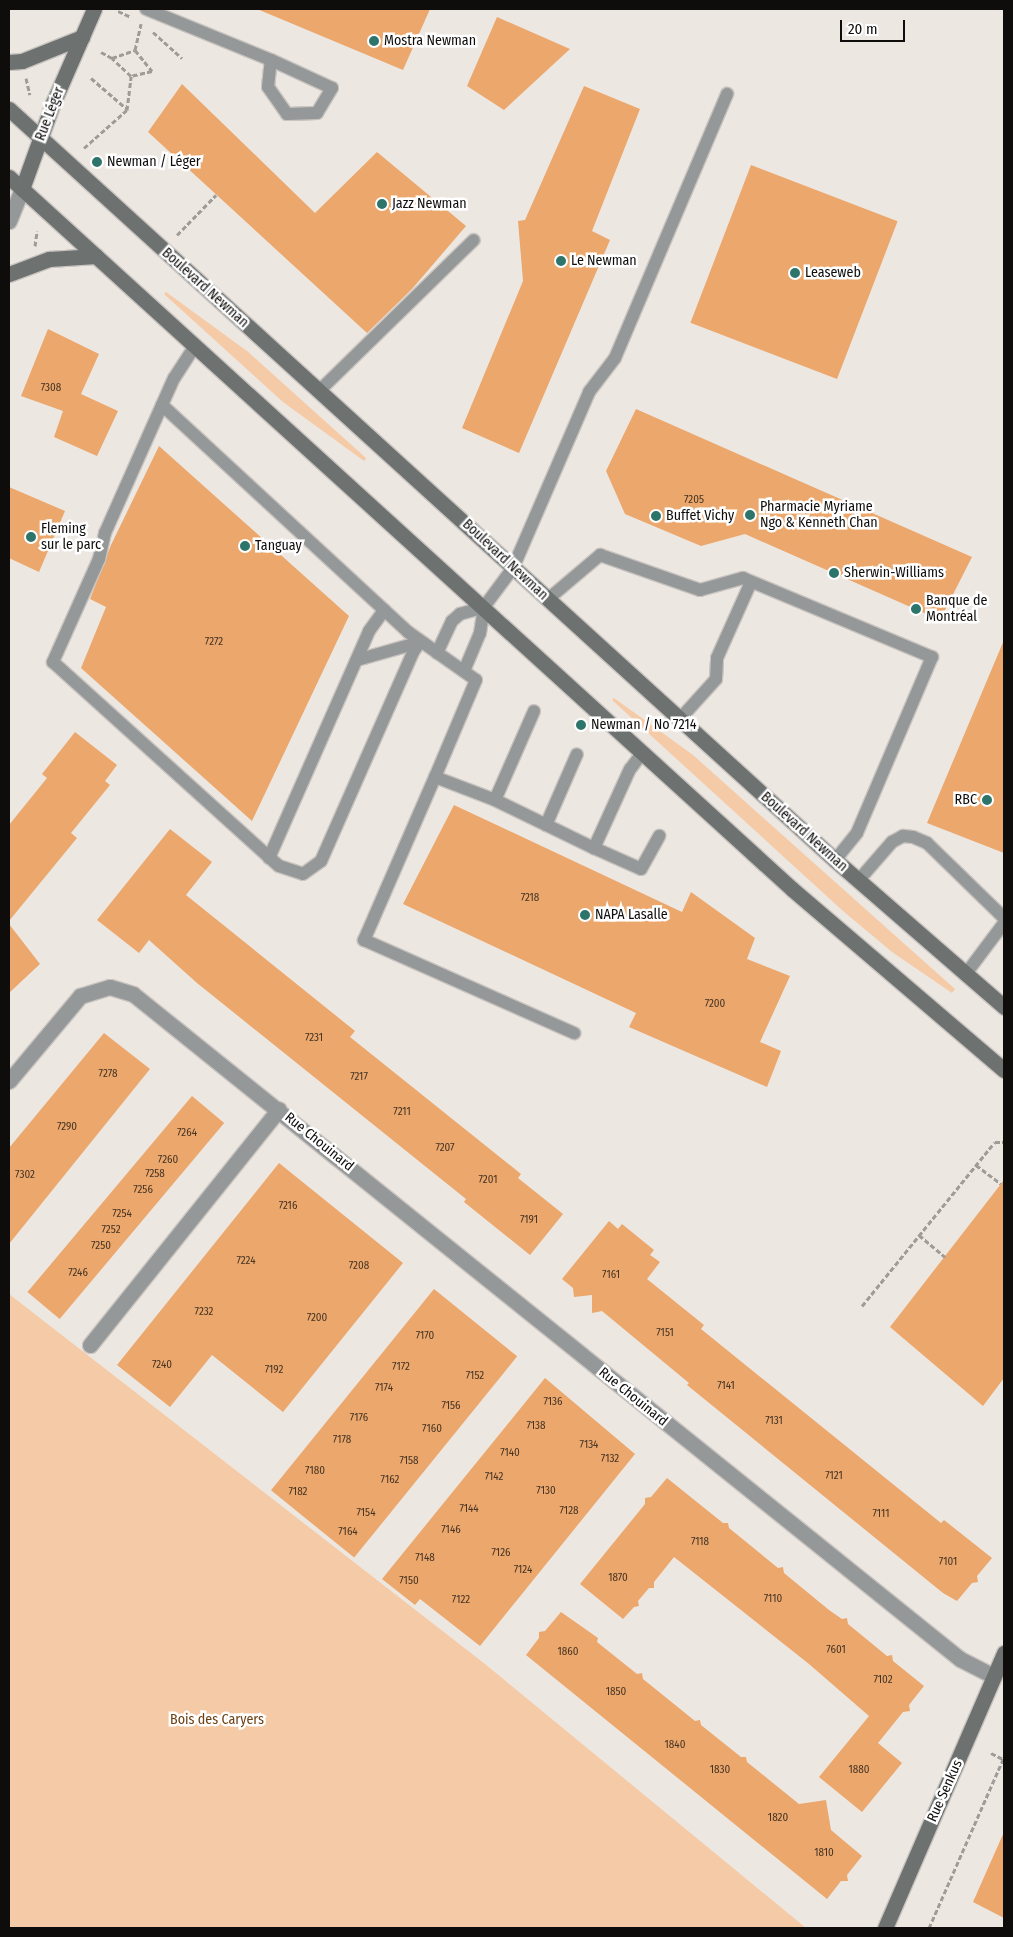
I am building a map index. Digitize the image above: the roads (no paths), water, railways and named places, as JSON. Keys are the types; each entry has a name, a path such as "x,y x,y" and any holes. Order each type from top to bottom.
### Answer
{"main road":[{"name":"Rue Léger","path":"22,189 94,9"},
{"path":"9,62 22,61 82,37"},
{"name":"Boulevard Newman","path":"9,109 679,720 858,881 1004,1007"},
{"path":"9,176 877,965 1004,1070"},
{"path":"9,274 49,259 96,256"},
{"name":"Rue Senkus","path":"885,1928 1004,1653"}],"street":[{"name":"Rue Léger","path":"9,221 22,189"},
{"name":"Rue Chouinard","path":"9,1081 76,999 96,989 116,988 128,991 279,1109 953,1653 994,1676"},
{"name":"Rue Chouinard","path":"90,1345 279,1109"}],"lane":[{"path":"146,9 271,60 332,88 317,113 287,114 268,87 271,60"},
{"path":"464,671 480,633 484,607 513,568 589,392 615,358 727,94"},
{"path":"319,391 474,240"},
{"path":"195,346 174,378 104,533 99,559 53,662 269,858 296,874 310,872 321,861 412,652 420,642"},
{"path":"162,405 420,642 476,680 364,940 574,1033"},
{"path":"547,600 600,555 700,590 743,578 932,657 860,827 835,860"},
{"path":"679,720 716,679 717,658 751,582"},
{"path":"437,653 452,621 460,614 484,607"},
{"path":"269,858 374,623 384,610"},
{"path":"357,660 420,642"},
{"path":"495,800 534,711"},
{"path":"594,848 630,769 643,752"},
{"path":"546,825 576,754"},
{"path":"435,777 495,800 640,869 658,836"},
{"path":"858,881 892,842 904,836 912,838 927,843 1004,918"},
{"path":"965,975 1004,923"}],"place":[{"name":"Mostra Newman","path":"374,41"},
{"name":"Newman / Léger","path":"97,162"},
{"name":"Jazz Newman","path":"382,204"},
{"name":"Le Newman","path":"561,261"},
{"name":"Leaseweb","path":"795,273"},
{"name":"Pharmacie Myriame Ngo & Kenneth Chan","path":"750,515"},
{"name":"Buffet Vichy","path":"656,516"},
{"name":"Fleming sur le parc","path":"31,537"},
{"name":"Tanguay","path":"245,546"},
{"name":"Sherwin-Williams","path":"834,573"},
{"name":"Banque de Montréal","path":"916,609"},
{"name":"Newman / No 7214","path":"581,725"},
{"name":"RBC","path":"987,800"},
{"name":"NAPA Lasalle","path":"585,915"}],"park label":[{"name":"Bois des Caryers","path":"217,1720"}]}
